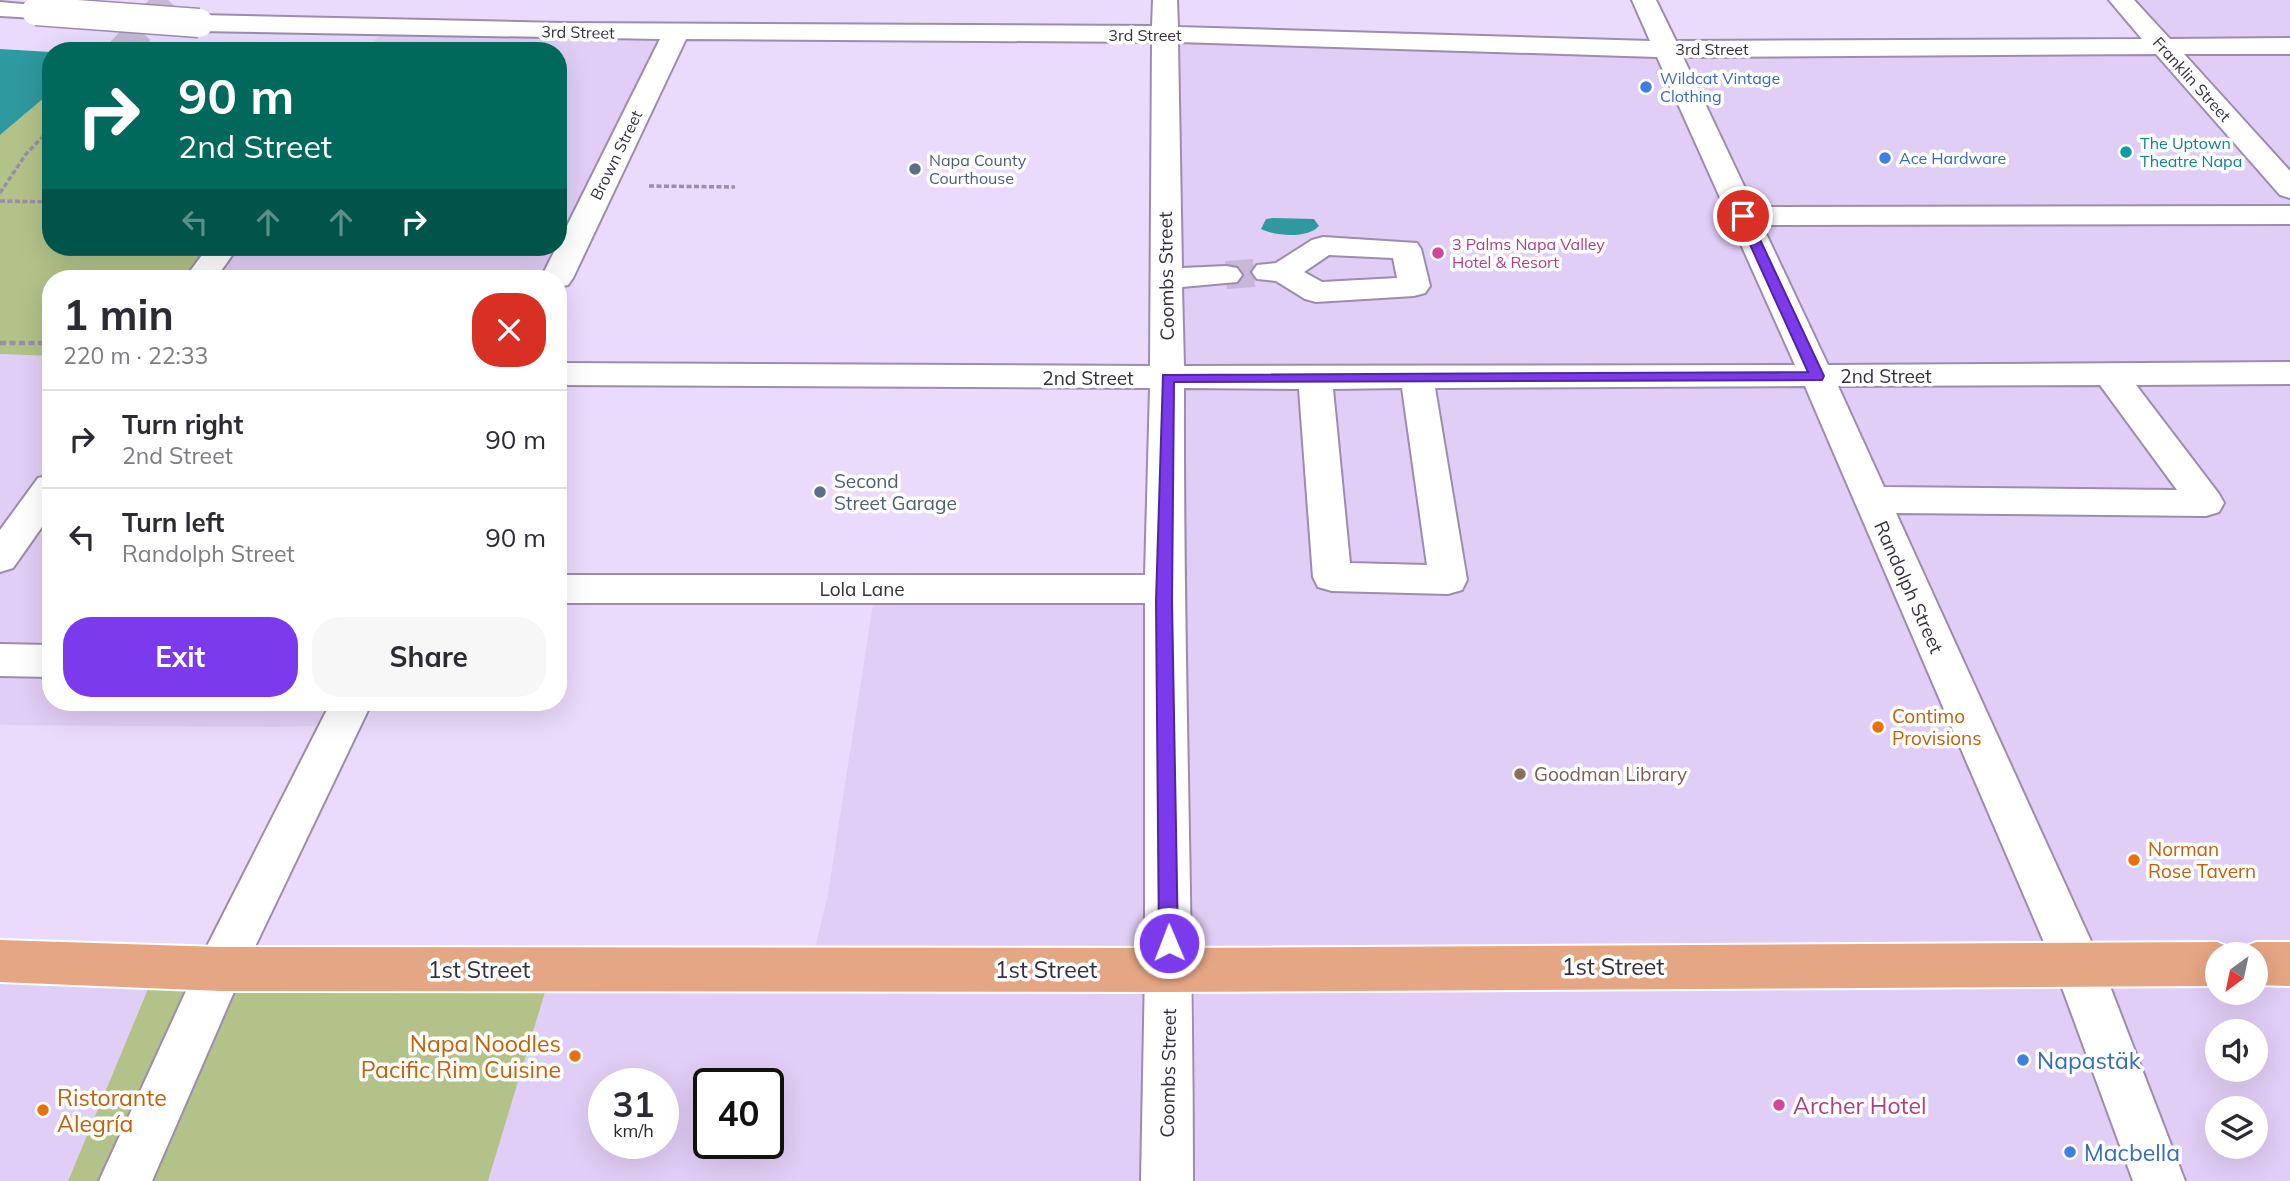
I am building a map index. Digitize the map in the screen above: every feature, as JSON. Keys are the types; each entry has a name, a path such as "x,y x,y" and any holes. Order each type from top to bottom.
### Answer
{"main road":[{"name":"1st Street","path":"0,961 220,968 1169,970 2205,964"},
{"path":"2268,964 2290,964"}],"street":[{"path":"374,42 410,0"},
{"name":"Randolph Street","path":"1644,0 1817,376 2077,963 2159,1181"},
{"name":"Franklin Street","path":"2121,0 2290,189"},
{"name":"3rd Street","path":"0,9 199,23 384,29 676,33 1165,17 1343,38 1486,47 1667,50 2290,46"},
{"name":"Coombs Street","path":"1165,17 1165,589 1169,970 1167,1181"},
{"name":"Brown Street","path":"561,270 676,33"},
{"path":"1743,216 2290,215"},
{"path":"1166,278 1226,275"},
{"name":"2nd Street","path":"567,374 1417,378 2290,373"},
{"path":"1871,500 2206,503 2110,374"},
{"path":"1315,378 1332,577 1448,580 1417,378"},
{"path":"22,542 42,504"},
{"name":"Lola Lane","path":"567,589 1165,589"},
{"path":"0,660 42,660"},
{"path":"125,1181 220,968 347,711"}],"path":[{"path":"0,193 26,154 42,137"},
{"path":"647,186 735,187"},
{"path":"0,201 42,202"},
{"path":"0,343 42,343"}],"shaded area":[{"path":"0,0 42,42 42,100 0,135"},
{"path":"2121,0 2290,0 2290,1181 488,1181 552,969 810,969 828,894 873,604 878,589 1165,589 1164,34 1486,47 2161,46"},
{"path":"384,29 676,33 561,270 204,270 214,256 567,256 567,42 374,42"},
{"path":"42,100 42,256 216,256 206,270 42,270 42,356 0,354 0,135"},
{"path":"1266,219 1314,219 1319,226 1299,235 1261,229"},
{"path":"0,354 42,356 42,711 347,711 340,725 0,725"},
{"path":"0,961 158,965 68,1181 0,1181"},
{"path":"158,965 552,969 488,1181 68,1181"}],"pier":[{"path":"0,0 149,0 96,42 42,42 42,51 0,49"}],"tunnel":[{"path":"129,42 168,0"},
{"path":"1226,275 1268,272"}],"place":[{"name":"Wildcat Vintage Clothing","path":"1646,87"},
{"name":"The Uptown Theatre Napa","path":"2126,152"},
{"name":"Ace Hardware","path":"1885,158"},
{"name":"Napa County Courthouse","path":"915,169"},
{"name":"3 Palms Napa Valley Hotel & Resort","path":"1438,253"},
{"name":"Second Street Garage","path":"820,492"},
{"name":"Contimo Provisions","path":"1878,727"},
{"name":"Goodman Library","path":"1520,774"},
{"name":"Norman Rose Tavern","path":"2134,860"},
{"name":"Napa Noodles Pacific Rim Cuisine","path":"575,1056"},
{"name":"Napastäk","path":"2023,1060"},
{"name":"Archer Hotel","path":"1779,1105"},
{"name":"Ristorante Alegría","path":"43,1110"},
{"name":"Macbella","path":"2070,1152"}],"route":[{"path":"1169,943 1164,601 1167,378 1817,376 1743,216"}]}
